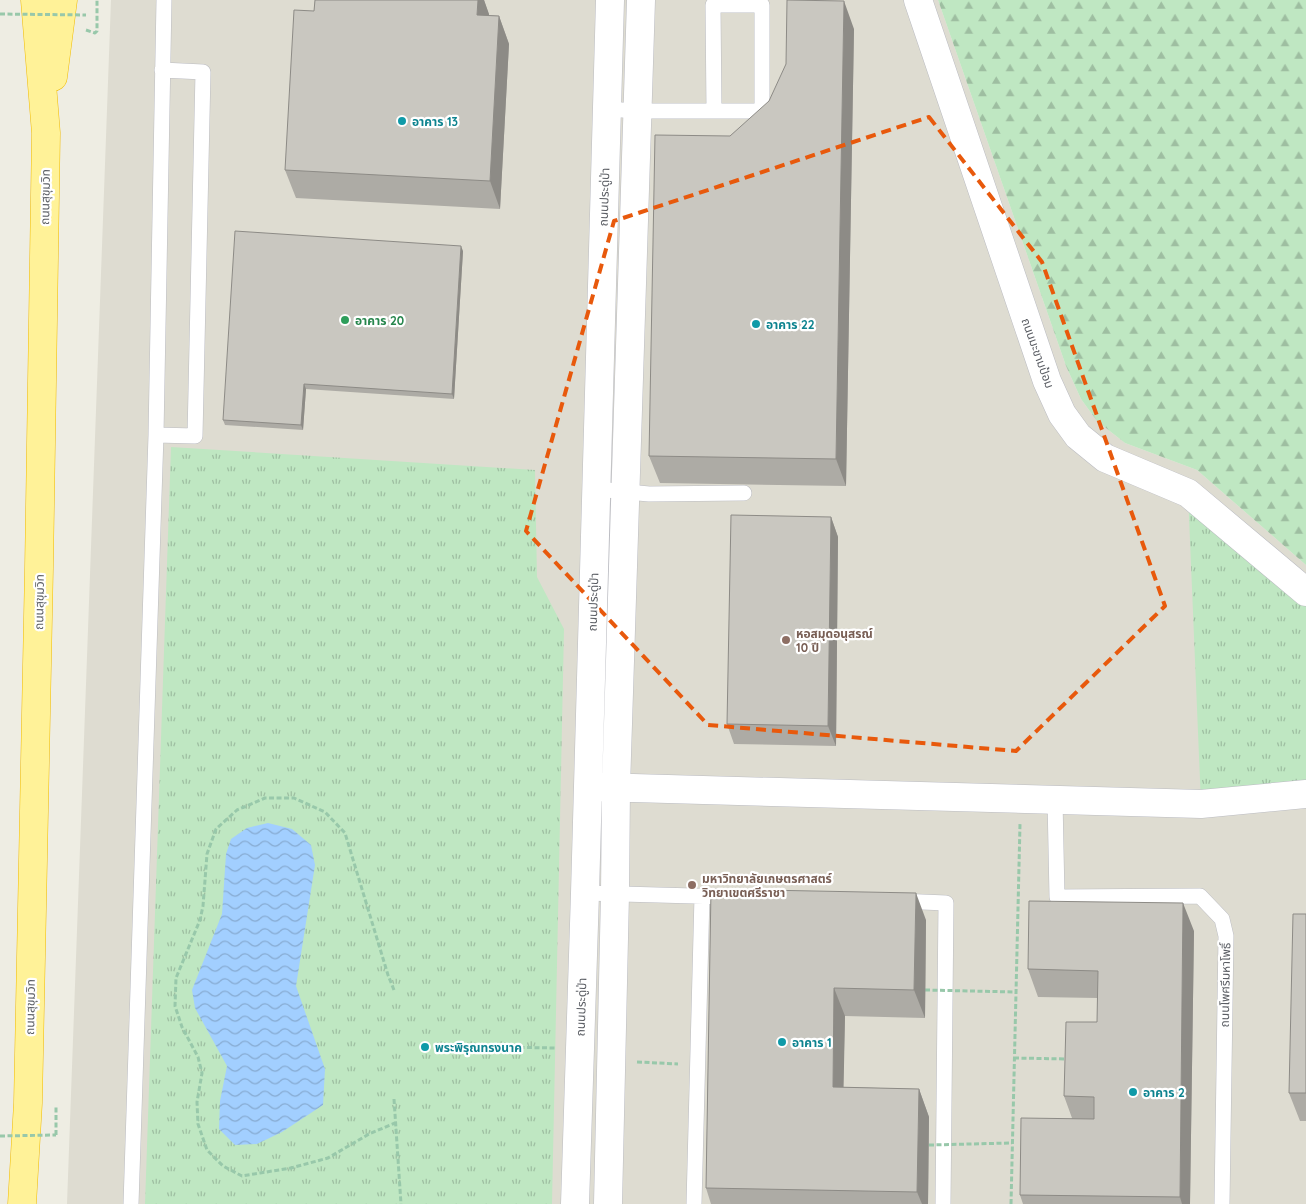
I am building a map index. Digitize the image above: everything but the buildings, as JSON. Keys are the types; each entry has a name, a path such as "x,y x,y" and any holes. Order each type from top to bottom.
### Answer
{"highway":[{"name":"ถนนสุขุมวิท","path":"22,1204 28,1103 46,133 35,0"},
{"path":"46,133 63,0"}],"street":[{"name":"ถนนประดู่ป่า","path":"575,1204 610,0"},
{"path":"608,1204 624,491 641,0"},
{"name":"ถนนมะขามป้อม","path":"918,0 1047,381 1062,414 1078,436 1106,458 1188,493 1306,592"},
{"path":"588,786 1201,804 1306,794"}],"lane":[{"path":"131,1204 156,435 164,0"},
{"path":"606,110 637,111 714,111 762,110 762,5 713,5 714,111"},
{"path":"156,435 195,436 204,72 162,70"},
{"path":"596,489 649,494 744,493"},
{"name":"ถนนโพศรีมหาโพธิ์","path":"1055,799 1057,897 1200,896 1222,918 1226,936 1222,1204"},
{"path":"585,893 741,897"},
{"path":"694,1204 702,896"},
{"path":"887,901 946,902 943,1204"}],"path":[{"path":"85,27 86,31 95,34 97,31 97,0"},
{"path":"0,14 86,15 85,21"},
{"path":"394,990 345,833 325,812 294,798 265,798 237,810 216,829 207,854 203,906 200,920 176,978 174,1006 182,1027 198,1057 202,1073 197,1102 198,1124 207,1150 223,1166 242,1176 291,1168 328,1158 369,1134 395,1122"},
{"path":"1011,1204 1020,821"},
{"path":"925,990 1016,992"},
{"path":"1014,1058 1076,1059"},
{"path":"394,1099 400,1204"},
{"path":"0,1136 56,1136 56,1102"},
{"path":"929,1145 1012,1143"}],"highlighted area":[{"path":"929,117 1042,262 1165,606 1016,751 708,725 526,531 614,221"}],"shaded area":[{"name":"มหาวิทยาลัยเกษตรศาสตร์ วิทยาเขตศรีราชา","path":"111,0 938,0 1066,366 1081,399 1097,421 1125,443 1197,470 1306,565 1306,1204 67,1204"}],"green space":[{"path":"938,0 1306,0 1306,565 1197,470 1125,443 1097,421 1081,399 1066,366"},
{"path":"171,447 535,470 537,577 564,629 552,1204 145,1204"},
{"path":"1188,493 1306,592 1306,794 1201,804"}],"water":[{"path":"268,823 292,829 311,845 315,865 296,986 325,1069 323,1105 282,1132 257,1144 235,1145 219,1129 220,1101 227,1066 195,1008 192,990 222,914 226,854 231,839 247,828"}],"place":[{"name":"อาคาร 13","path":"402,121"},
{"name":"อาคาร 20","path":"345,320"},
{"name":"อาคาร 22","path":"756,324"},
{"name":"หอสมุดอนุสรณ์ 10 ปี","path":"786,640"},
{"name":"มหาวิทยาลัยเกษตรศาสตร์ วิทยาเขตศรีราชา","path":"692,885"},
{"name":"อาคาร 1","path":"782,1042"},
{"name":"พระพิรุณทรงนาค","path":"425,1047"},
{"name":"อาคาร 2","path":"1133,1092"}]}
